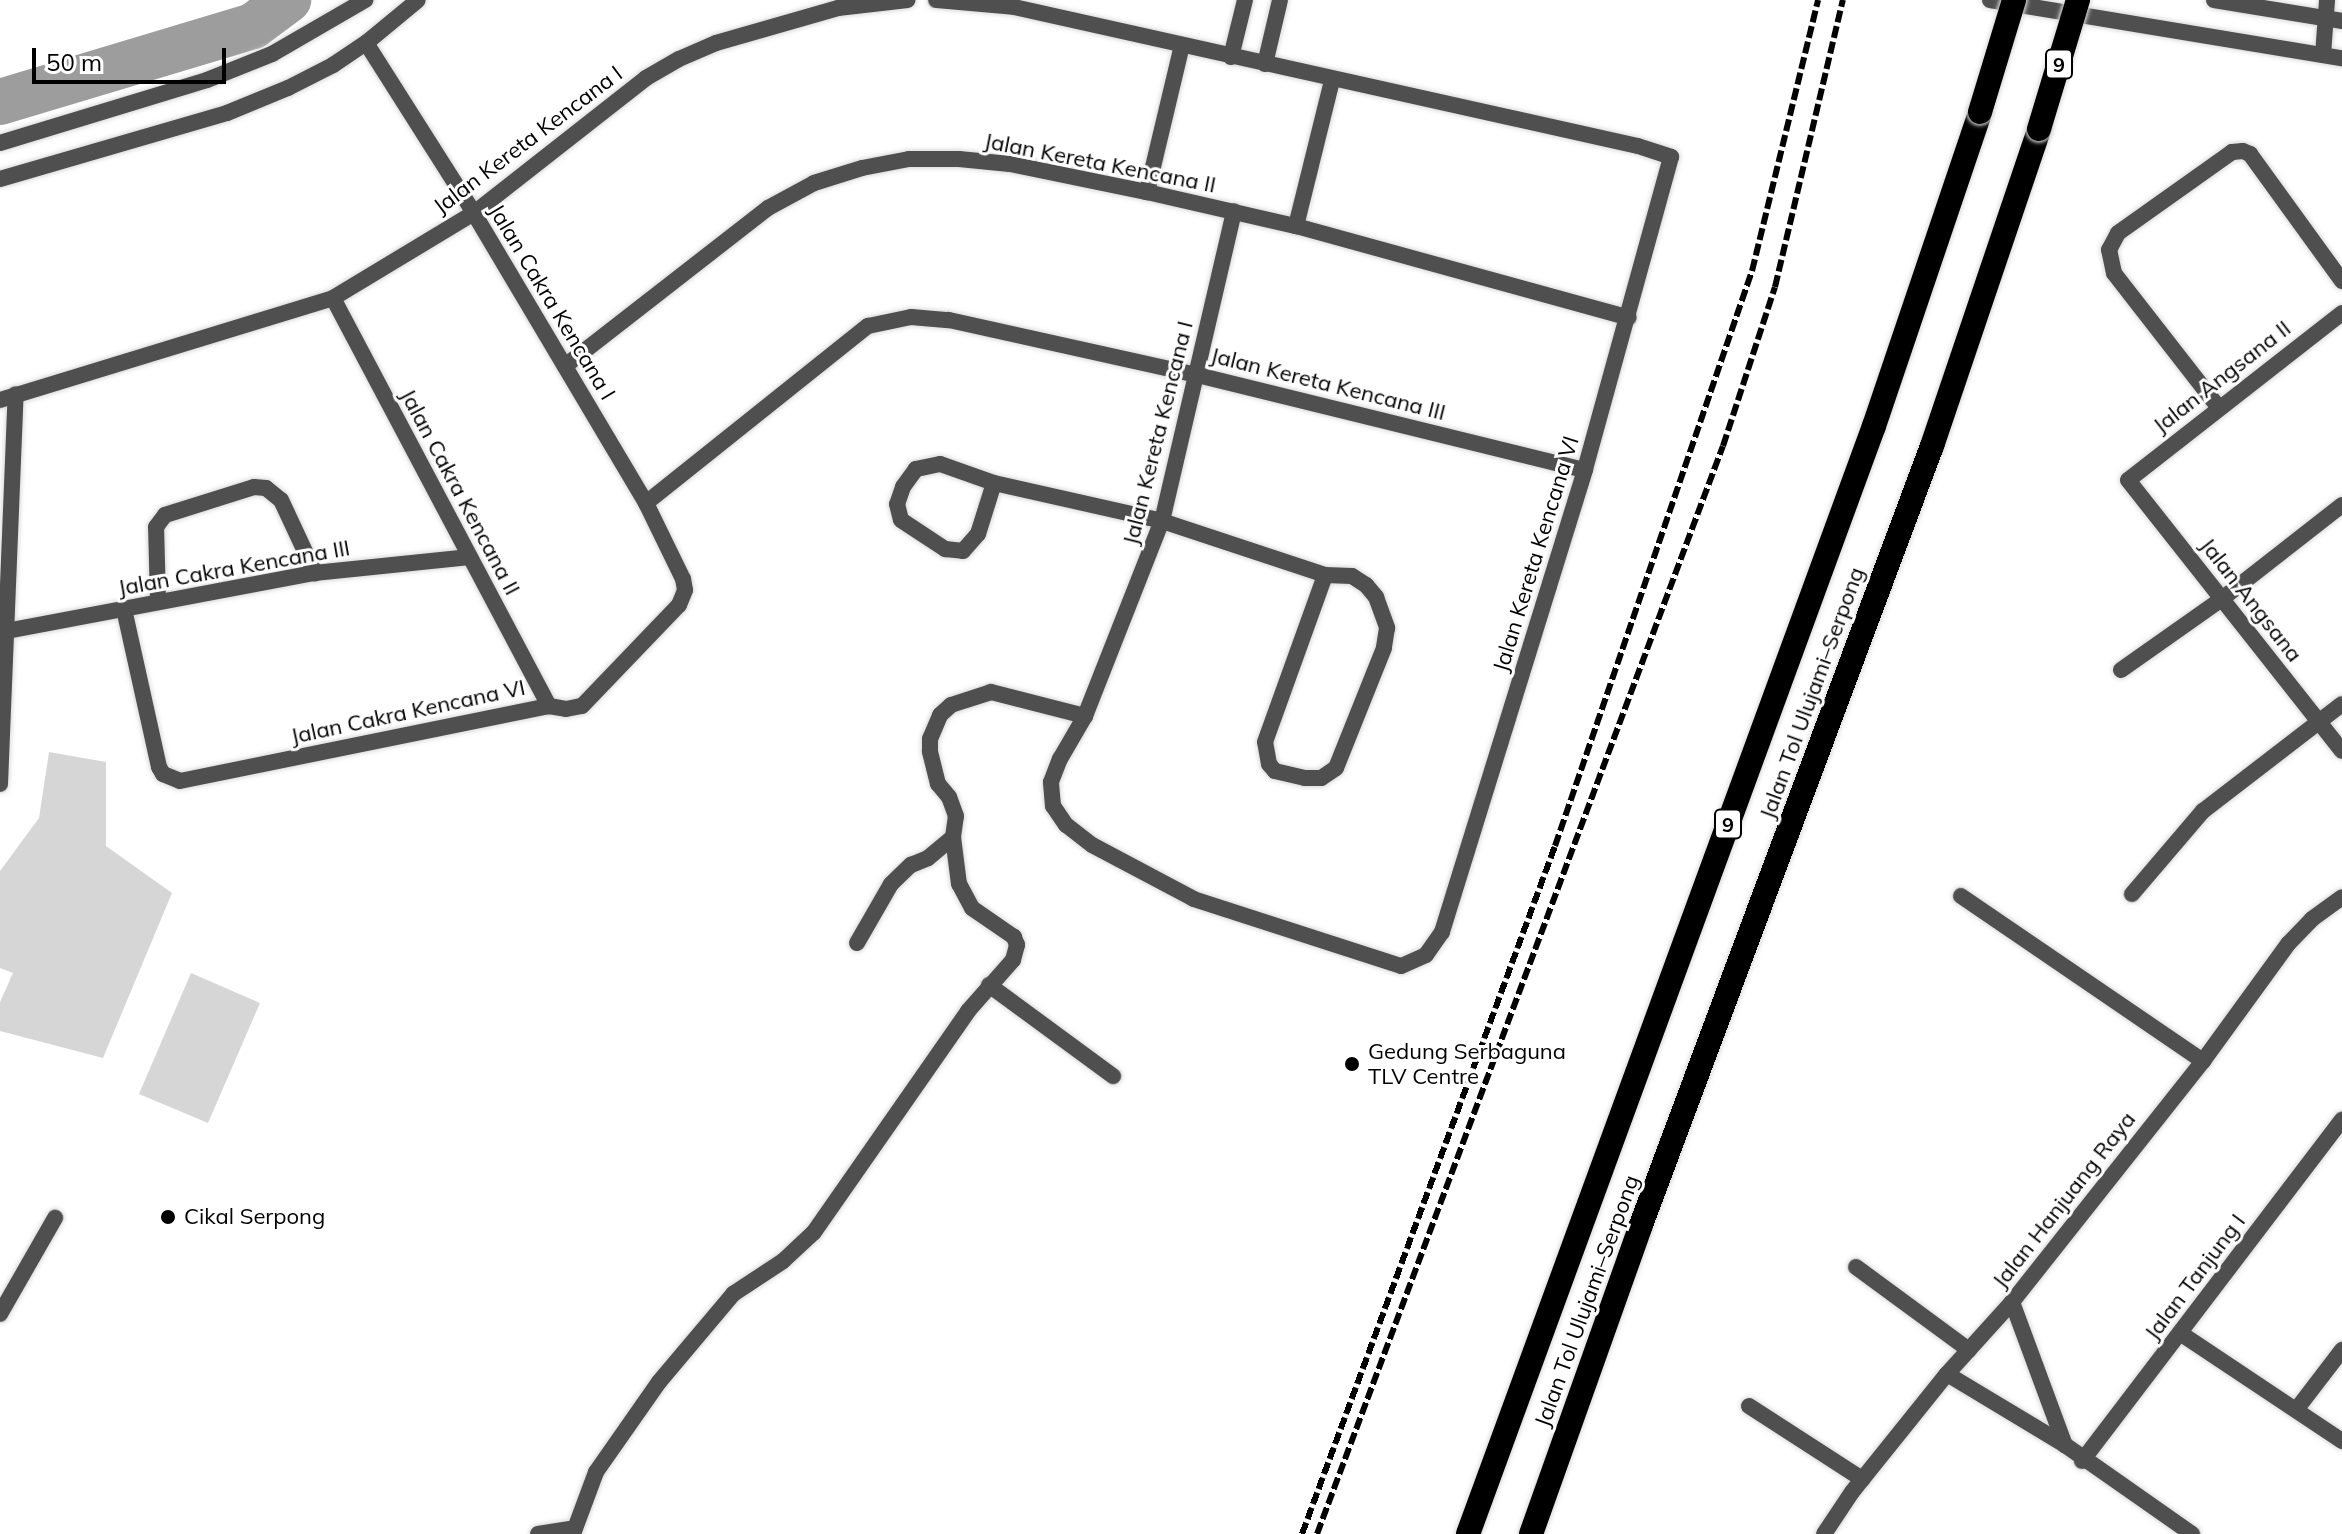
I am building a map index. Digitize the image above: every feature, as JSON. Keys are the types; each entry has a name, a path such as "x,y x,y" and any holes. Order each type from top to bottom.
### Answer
{"highway":[{"name":"Jalan Tol Ulujami–Serpong","path":"1468,1534 1874,426 1980,112 2014,0"},
{"name":"Jalan Tol Ulujami–Serpong","path":"1531,1534 1641,1225 1932,446 2039,129 2078,0"}],"street":[{"path":"0,143 220,75 272,54 365,0"},
{"path":"0,179 227,113 333,65 366,43 418,0"},
{"name":"Jalan Kereta Kencana I","path":"8,397 333,298 474,213 646,78 679,59 716,43 838,8 908,0"},
{"path":"936,0 1014,7 1332,80 1296,226"},
{"path":"1231,57 1245,0"},
{"path":"1265,64 1280,0"},
{"path":"1990,0 2053,6 2342,58"},
{"path":"2214,0 2335,20"},
{"path":"2323,55 2335,20 2327,0"},
{"name":"Jalan Cakra Kencana I","path":"366,43 474,213 646,503"},
{"path":"1147,192 1182,45"},
{"name":"Jalan Kereta Kencana VI","path":"1332,80 1638,146 1668,154 1672,160 1585,470 1442,932 1426,955"},
{"path":"2219,408 2114,273 2109,250 2118,233 2232,152 2243,151 2250,154 2342,281"},
{"name":"Jalan Kereta Kencana II","path":"565,366 768,208 814,183 862,168 909,159 959,159 1010,164 1234,211 1629,318"},
{"name":"Jalan Kereta Kencana I","path":"1234,211 1162,521 1085,716 1060,759 1051,782 1053,806 1066,825 1092,845 1194,899 1401,966 1426,955"},
{"name":"Jalan Cakra Kencana II","path":"333,298 549,706"},
{"name":"Jalan Angsana II","path":"2130,476 2342,313"},
{"name":"Jalan Kereta Kencana III","path":"646,503 868,326 892,318 949,320 1197,375 1585,470"},
{"path":"0,784 7,631 8,397"},
{"path":"994,483 978,534 963,551 945,549 901,520 897,504 903,487 916,469 940,464 994,483 1162,521 1325,575 1352,576 1366,585 1376,597 1387,628 1384,648 1336,768 1321,778 1305,778 1275,771 1269,764 1265,742 1325,575"},
{"name":"Jalan Angsana","path":"2130,476 2131,486 2342,751"},
{"path":"158,601 156,527 165,515 254,487 266,488 281,500 315,573"},
{"name":"Jalan Cakra Kencana VI","path":"124,609 159,767 171,779 180,781 549,706 566,709 582,706 679,605 685,590 683,579 646,503"},
{"path":"2121,670 2223,598 2342,505"},
{"name":"Jalan Cakra Kencana III","path":"7,631 315,573 469,557"},
{"path":"538,1534 574,1531 596,1472 659,1382 733,1294 783,1261 814,1232 968,1011 1008,968 1017,945 1002,926 972,908 963,896 953,837 954,808 938,784 930,751 930,739 940,715 951,705 991,692 1085,716"},
{"path":"2132,894 2203,811 2342,704"},
{"path":"857,943 891,884 911,865 928,858 953,837"},
{"path":"1961,896 2203,1061"},
{"name":"Jalan Hanjuang Raya","path":"1824,1534 1862,1479 1947,1374 2012,1302 2203,1061 2288,944 2312,919 2342,897"},
{"path":"989,985 1113,1076"},
{"name":"Jalan Tanjung I","path":"2082,1461 2342,1120"},
{"path":"0,1314 55,1218"},
{"path":"1856,1267 1969,1350"},
{"path":"2012,1302 2065,1445"},
{"path":"2180,1333 2342,1441"},
{"path":"2296,1410 2342,1350"},
{"path":"1947,1374 2065,1445 2082,1461 2192,1534"},
{"path":"1749,1406 1862,1479"}],"shaded area":[{"path":"49,752 106,762 106,846 172,893 103,1058 0,1031 0,1002 13,973 0,968 0,871 39,818"},
{"path":"191,973 260,1003 208,1123 139,1094"}],"waterway":[{"path":"0,102 253,26 288,0"}],"railway":[{"path":"1302,1534 1555,846 1752,271 1818,0"},
{"path":"1317,1534 1723,446 1775,287 1843,0"}],"place":[{"name":"Gedung Serbaguna TLV Centre","path":"1352,1064"},
{"name":"Cikal Serpong","path":"168,1217"}]}
